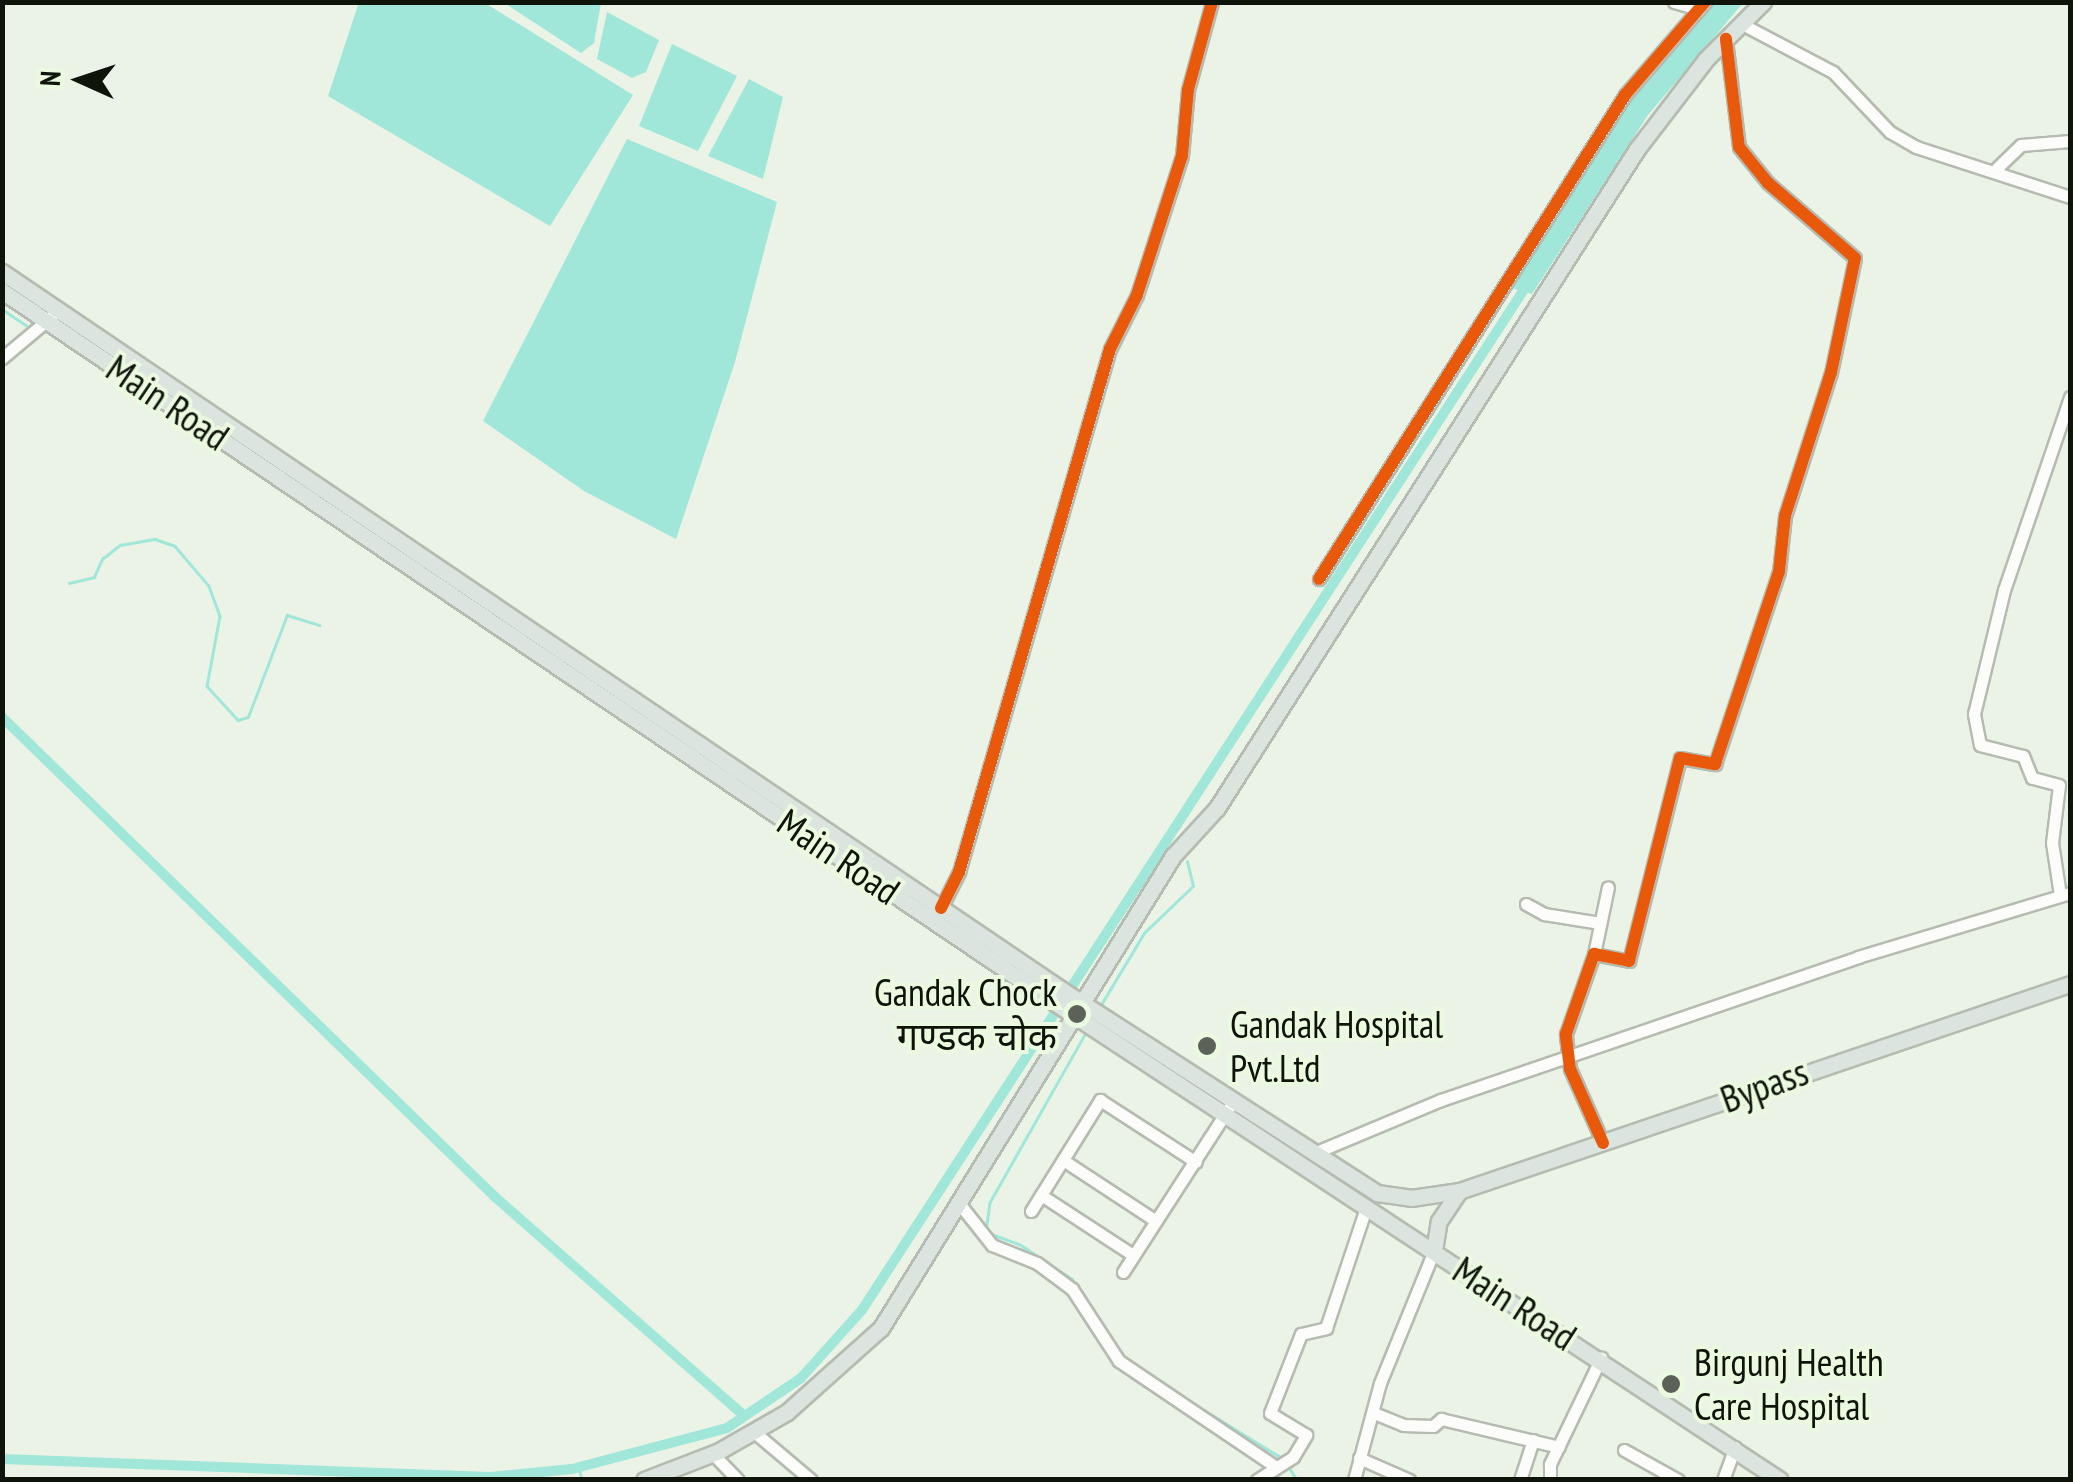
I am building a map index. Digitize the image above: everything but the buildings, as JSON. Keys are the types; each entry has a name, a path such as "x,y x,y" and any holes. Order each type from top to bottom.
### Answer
{"main road":[{"path":"644,1480 712,1454 753,1431 833,1376 881,1328 1174,856 1217,808 1594,215 1726,39 1763,2"},
{"name":"Main Road","path":"2,272 52,315 1058,995 1234,1100 1337,1170"},
{"name":"Main Road","path":"2,291 52,315"},
{"name":"Main Road","path":"440,576 941,908 1058,995"},
{"name":"Bypass","path":"1337,1170 1394,1197 1459,1191 2070,984"},
{"name":"Main Road","path":"1080,1009 1226,1116 1601,1358 1780,1480"},
{"path":"1434,1250 1440,1221 1459,1191"}],"street":[{"path":"941,908 959,872 1110,350 1137,295 1182,156 1188,90 1212,2"},
{"path":"1674,2 1702,6"},
{"path":"1318,578 1625,95 1702,6"},
{"path":"1742,24 1833,72 1890,132 1916,147 1997,168 2070,197"},
{"path":"1594,954 1629,962 1680,758 1716,764 1778,572 1785,516 1831,373 1855,258 1768,183 1739,147 1726,39"},
{"path":"1997,168 2021,145 2070,141"},
{"path":"2,358 52,315"},
{"path":"1314,1154 1441,1100 1571,1060 1858,956 2065,894 2052,843 2059,785 2032,778 2023,756 1980,746 1974,714 2004,590 2070,398"},
{"path":"1603,1143 1571,1060 1566,1034 1594,954 1608,887"},
{"path":"1526,904 1544,914 1600,923"},
{"path":"1030,1211 1100,1100 1196,1162"},
{"path":"1123,1272 1234,1100"},
{"path":"1064,1160 1156,1221"},
{"path":"1042,1195 1134,1256"},
{"path":"958,1202 992,1245 1037,1263 1072,1290 1119,1361 1277,1466 1288,1480"},
{"path":"1257,1480 1292,1457 1306,1435 1270,1414 1300,1334 1326,1328 1366,1208"},
{"path":"1354,1480 1374,1413 1434,1250"},
{"path":"1550,1480 1560,1447 1601,1358"},
{"path":"1374,1413 1404,1425 1433,1426 1441,1419 1560,1447"},
{"path":"753,1431 811,1480"},
{"path":"1520,1480 1533,1440"},
{"path":"1723,1480 1735,1447"},
{"path":"1624,1450 1678,1480"},
{"path":"712,1454 738,1480"},
{"path":"1359,1458 1409,1480"}],"water":[{"path":"359,2 485,3 633,95 550,226 328,96"},
{"path":"504,3 601,3 594,43 581,53"},
{"path":"1713,3 1743,3 1648,115 1532,294 1507,287 1601,139 1662,56"},
{"path":"607,12 659,40 646,72 632,78 597,59"},
{"path":"672,44 737,76 698,151 639,126"},
{"path":"749,79 783,97 763,179 708,156"},
{"path":"627,139 777,202 735,362 676,539 584,491 483,421"}],"waterway":[{"path":"2,1459 490,1477 572,1469 727,1428 801,1378 862,1310 1530,280"},
{"path":"2,309 26,325"},
{"path":"69,583 94,577 102,559 120,545 155,539 175,546 209,586 220,616 207,686 238,720 248,717 287,615 319,625"},
{"path":"2,717 494,1196 744,1416"},
{"path":"1099,1008 1144,933 1193,886 1187,862"},
{"path":"1086,1033 990,1203 986,1232 1021,1245 1072,1279 1109,1335"},
{"path":"1170,1389 1282,1458"},
{"path":"1287,1464 1297,1480"},
{"path":"579,1467 582,1480"}],"cycle path":[{"path":"941,908 959,872 1110,349 1137,295 1182,156 1188,90 1212,2"},
{"path":"1319,579 1625,95 1705,2"},
{"path":"1603,1143 1570,1069 1566,1034 1594,954 1629,961 1680,758 1715,764 1779,572 1785,516 1831,373 1855,258 1768,183 1739,147 1726,39"}],"place":[{"name":"Gandak Chock गण्डक चोक","path":"1077,1014"},
{"name":"Gandak Hospital Pvt.Ltd","path":"1207,1046"},
{"name":"Birgunj Health Care Hospital","path":"1671,1384"}]}
